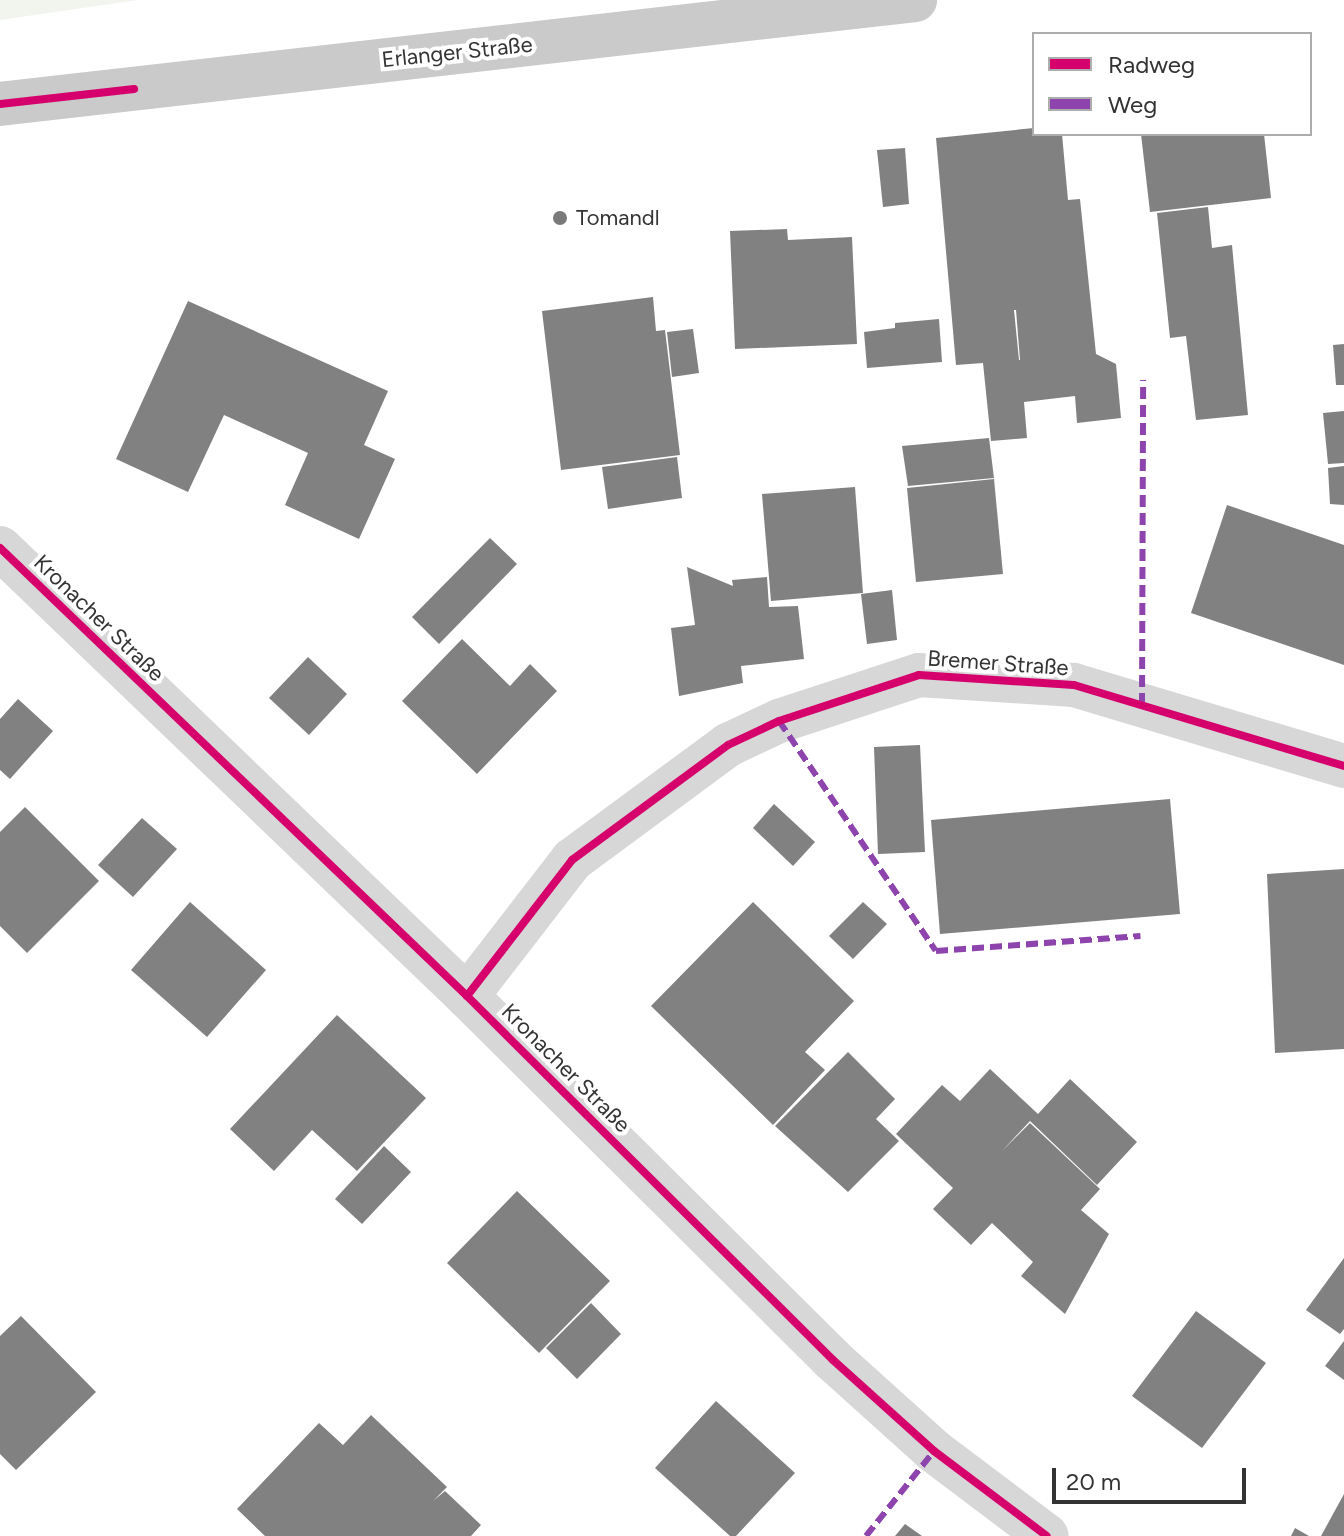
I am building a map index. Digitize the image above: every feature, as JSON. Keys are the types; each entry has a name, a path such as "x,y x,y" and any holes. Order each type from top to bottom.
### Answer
{"main road":[{"name":"Erlanger Straße","path":"0,104 915,0"}],"street":[{"name":"Kronacher Straße","path":"0,548 467,996 833,1360 934,1451 1047,1536"},
{"name":"Bremer Straße","path":"467,996 572,860 728,745 779,721 919,675 1074,685 1344,766"}],"shaded area":[{"path":"0,0 138,0 0,20"}],"building":[{"path":"1032,128 1032,136 1062,136 1068,200 1080,199 1096,354 1116,364 1121,418 1077,423 1075,396 1024,402 1027,438 991,441 983,363 956,365 936,138","holes":["1014,310 1016,310 1019,360"]},
{"path":"1141,136 1264,136 1271,198 1150,212"},
{"path":"905,148 909,204 883,207 877,150"},
{"path":"1208,207 1212,248 1232,245 1248,415 1196,420 1186,336 1170,338 1157,213"},
{"path":"787,229 788,240 852,237 857,344 735,349 730,231"},
{"path":"653,297 656,331 665,330 680,455 561,470 542,311"},
{"path":"188,301 388,391 364,445 395,459 359,539 285,505 308,453 224,415 188,492 116,459"},
{"path":"939,319 942,362 867,368 864,332 895,328 895,323"},
{"path":"693,329 699,373 672,377 667,332"},
{"path":"1344,344 1344,385 1336,385 1333,345"},
{"path":"1344,411 1344,463 1328,464 1323,413"},
{"path":"989,438 994,478 908,486 902,446"},
{"path":"677,457 682,498 608,509 602,467"},
{"path":"1344,466 1344,505 1330,504 1328,468"},
{"path":"994,479 1003,574 916,582 907,488"},
{"path":"855,487 863,593 771,601 762,494"},
{"path":"1227,505 1344,545 1344,665 1191,613"},
{"path":"490,538 517,564 439,644 412,617"},
{"path":"687,567 733,586 732,580 767,577 769,607 798,606 804,659 741,666 743,683 679,696 671,628 695,625"},
{"path":"892,590 897,640 867,644 861,594"},
{"path":"462,639 510,686 530,664 557,691 477,774 402,701"},
{"path":"308,657 347,694 309,735 269,698"},
{"path":"18,699 53,731 10,779 0,770 0,719"},
{"path":"920,745 925,852 878,854 874,747"},
{"path":"1170,799 1180,914 940,934 931,820"},
{"path":"774,804 815,842 793,866 753,828"},
{"path":"25,807 99,881 27,953 0,926 0,832"},
{"path":"142,818 177,849 133,897 98,865"},
{"path":"1344,869 1344,1049 1275,1053 1267,874"},
{"path":"190,902 266,970 207,1037 131,970"},
{"path":"753,902 854,1001 805,1052 825,1070 773,1125 651,1006"},
{"path":"863,902 887,924 853,959 829,936"},
{"path":"337,1015 426,1098 357,1171 312,1130 274,1171 230,1129"},
{"path":"848,1052 895,1099 876,1119 899,1141 848,1192 775,1126"},
{"path":"990,1069 1038,1114 1070,1079 1137,1142 1097,1185 1030,1121 1002,1151 1030,1123 1100,1189 1081,1210 1109,1234 1065,1314 1021,1276 1033,1262 992,1223 971,1245 933,1209 953,1188 896,1134 942,1085 960,1101"},
{"path":"384,1146 411,1172 362,1224 335,1199"},
{"path":"517,1191 610,1281 539,1353 447,1263"},
{"path":"1344,1258 1344,1329 1340,1334 1306,1310"},
{"path":"591,1303 621,1334 577,1379 546,1348"},
{"path":"1196,1311 1266,1363 1202,1448 1132,1396"},
{"path":"21,1316 96,1392 16,1470 0,1454 0,1336"},
{"path":"1344,1341 1344,1380 1325,1366"},
{"path":"716,1401 795,1473 736,1536 730,1536 655,1468"},
{"path":"371,1415 447,1487 433,1501 445,1491 481,1525 471,1536 265,1536 237,1509 319,1423 343,1445"},
{"path":"1344,1494 1344,1536 1321,1536"},
{"path":"905,1524 922,1536 895,1536"},
{"path":"1295,1528 1309,1536 1291,1536"}],"marked path":[{"path":"1142,705 1143,380"},
{"path":"779,721 936,951 1140,936"},
{"path":"866,1536 934,1451"}],"cycle path":[{"path":"0,104 134,89"},
{"path":"0,548 467,996 833,1360 934,1451 1047,1536"},
{"path":"467,996 572,860 728,745 779,721 919,675 1074,685 1344,766"}],"place":[{"name":"Tomandl","path":"560,218"}]}
